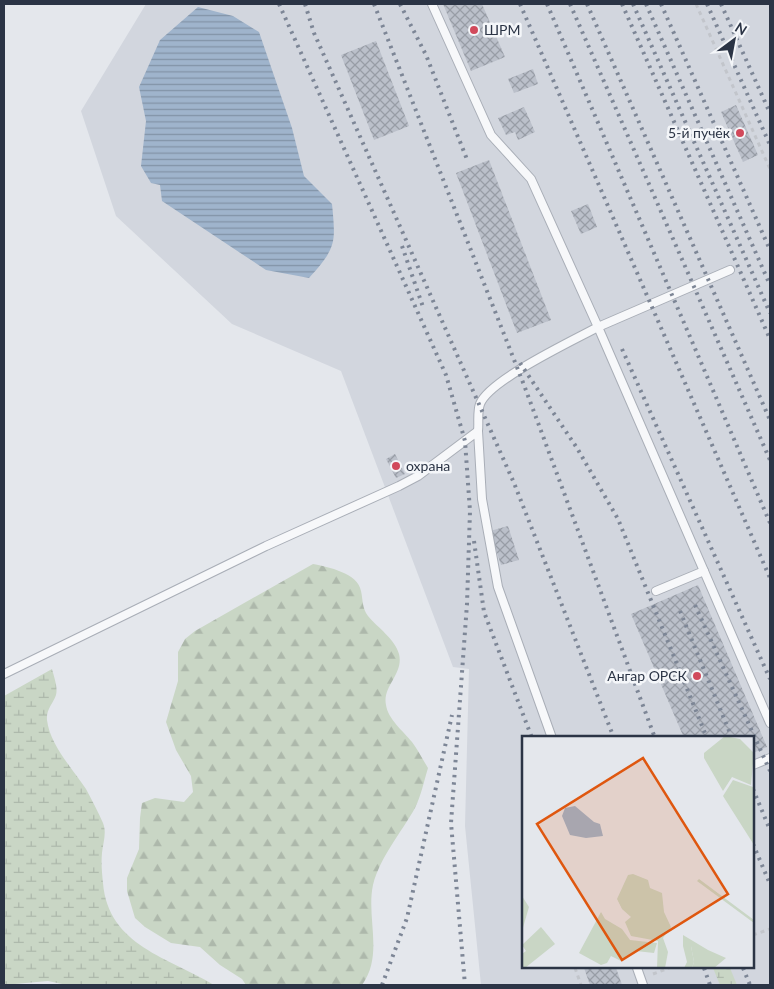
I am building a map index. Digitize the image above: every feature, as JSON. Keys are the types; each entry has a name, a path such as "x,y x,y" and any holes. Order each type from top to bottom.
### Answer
{"lane":[{"path":"432,4 491,135 531,179 598,327 770,722"},
{"path":"551,736 498,587 482,499 478,431 480,404 518,370 598,327 730,270"},
{"path":"4,674 266,546 399,486 418,476 478,431"},
{"path":"656,590 704,571"},
{"path":"754,765 770,758"},
{"path":"637,969 643,985"}],"path":[{"path":"696,4 770,169"},
{"path":"754,935 770,929"},
{"path":"575,969 581,985"}],"shaded area":[{"path":"146,4 770,4 770,985 481,985 465,826 469,669 453,667 341,371 232,324 116,216 81,111"}],"green space":[{"path":"313,564 342,572 354,580 359,585 366,613 394,643 400,661 399,668 387,692 387,710 414,745 428,768 415,808 376,875 371,898 372,961 369,973 362,985 246,985 242,979 220,965 200,947 171,943 145,927 135,918 127,891 127,878 139,849 142,803 155,798 184,802 193,792 191,776 176,750 166,722 178,681 178,652 185,639 195,631"},
{"path":"52,669 56,682 56,692 48,713 49,729 52,738 68,765 86,789 103,823 105,834 102,857 103,883 107,904 116,922 144,948 214,985 67,985 48,981 4,985 4,696"},
{"path":"713,969 730,969 737,985 720,985"}],"water":[{"path":"198,7 233,16 259,32 292,128 304,176 332,204 334,237 332,245 325,259 309,278 266,270 162,201 160,185 151,183 141,166 146,121 139,87 160,40"}],"building":[{"name":"ШРМ","path":"443,4 482,4 505,57 471,71"},
{"path":"376,41 409,126 374,140 341,55"},
{"path":"533,69 538,84 514,93 508,79"},
{"name":"5-й пучёк","path":"736,105 758,155 743,162 721,112"},
{"path":"524,107 535,132 518,140 515,132 506,135 498,118"},
{"path":"489,160 551,320 517,333 456,173"},
{"path":"588,204 597,227 581,234 571,211"},
{"name":"охрана","path":"395,454 405,474 396,478 386,459"},
{"path":"508,526 519,560 501,565 490,531"},
{"name":"Ангар ОРСК","path":"698,585 767,747 754,753 754,736 683,736 631,614"},
{"path":"584,969 616,969 622,985 590,985"}],"railway":[{"path":"279,4 446,375 465,441 470,511 467,604 451,823 465,985"},
{"path":"305,4 314,33 514,483 613,736"},
{"path":"374,4 524,385 654,736"},
{"path":"400,4 426,55 468,162"},
{"path":"520,4 770,578"},
{"path":"547,4 770,523"},
{"path":"570,4 770,460"},
{"path":"587,4 770,420"},
{"path":"622,4 770,339"},
{"path":"633,4 770,313"},
{"path":"646,4 770,285"},
{"path":"661,4 770,250"},
{"path":"707,4 770,145"},
{"path":"721,4 770,113"},
{"path":"402,246 423,307"},
{"path":"622,349 770,679"},
{"path":"520,363 577,448 618,519 706,736"},
{"path":"474,541 484,612 531,736"},
{"path":"695,605 770,771"},
{"path":"680,611 731,736"},
{"path":"382,985 407,918 452,715"},
{"path":"754,791 770,830"},
{"path":"754,846 770,884"},
{"path":"704,969 710,985"},
{"path":"743,969 750,985"}],"place":[{"name":"ШРМ","path":"474,30"},
{"name":"5-й пучёк","path":"740,133"},
{"name":"охрана","path":"396,466"},
{"name":"Ангар ОРСК","path":"697,676"}]}
